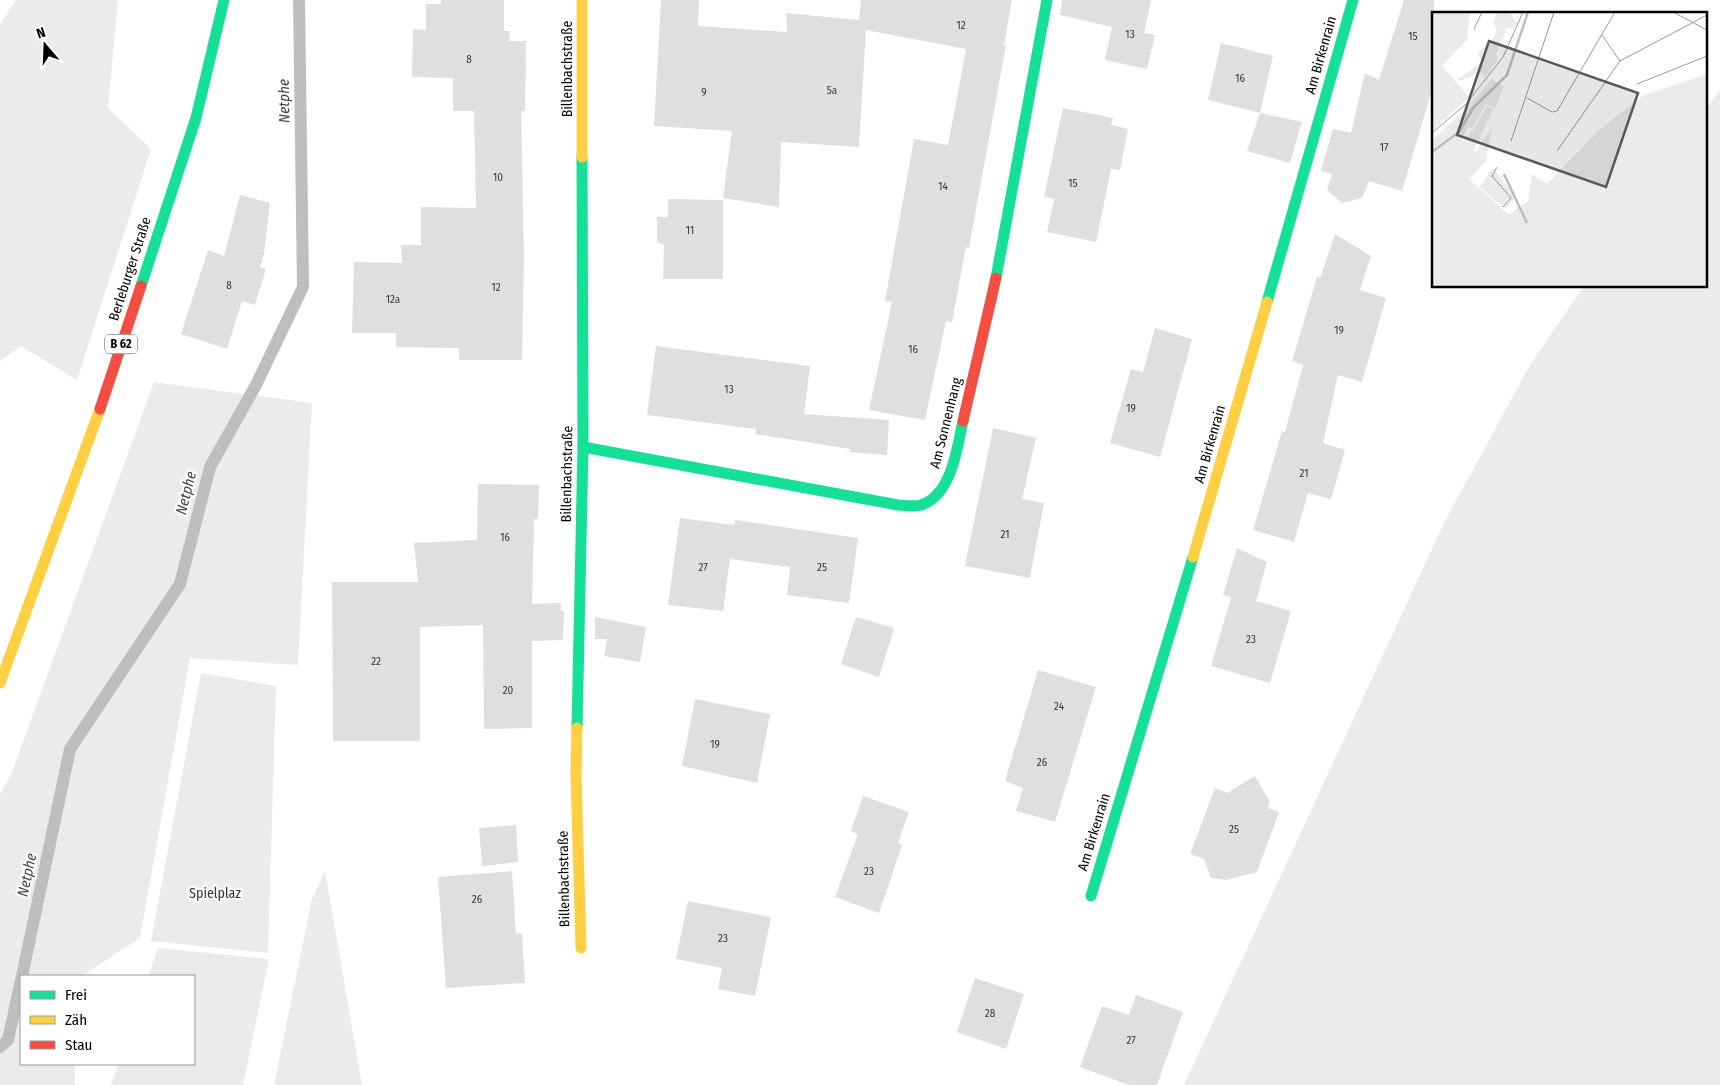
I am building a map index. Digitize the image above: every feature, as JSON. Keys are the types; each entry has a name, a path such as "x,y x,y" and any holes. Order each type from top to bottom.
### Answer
{"street":[{"name":"Berleburger Straße","path":"0,683 94,427 198,108 224,0"},
{"name":"Billenbachstraße","path":"581,948 576,774 583,447 582,0"},
{"name":"Am Sonnenhang","path":"583,447 898,505 921,504 935,496 948,479 960,436 1002,245 1047,0"},
{"name":"Am Birkenrain","path":"1091,896 1230,433 1353,0"}],"green space":[{"path":"16,0 118,0 108,108 151,149 77,380 21,346 0,361 0,24"},
{"path":"1720,90 1720,1085 1184,1085 1445,521 1531,363 1583,288 1708,288 1708,106"},
{"path":"154,382 312,403 298,665 190,658 140,938 84,975 20,975 20,1065 75,1065 75,1085 0,1085 0,794 11,775"},
{"name":"Spielplaz","path":"201,673 276,686 268,953 151,941"},
{"path":"325,871 362,1085 274,1085 312,899"},
{"path":"158,948 269,959 243,1085 111,1085 118,1065 195,1065 195,975 148,975"}],"building":[{"path":"441,0 504,0 504,31 510,31 509,41 526,41 525,111 521,111 524,256 522,360 459,360 459,348 396,347 396,333 352,333 354,262 402,263 401,245 421,245 421,207 476,208 474,111 453,111 453,78 412,77 413,29 426,30 426,4 441,4"},
{"path":"661,0 699,0 698,26 787,32 786,13 859,20 861,0 1012,0 1004,45 1006,45 969,248 966,247 952,322 946,321 925,420 869,410 892,302 885,301 914,139 948,145 966,49 866,30 859,147 781,142 779,207 723,198 732,131 654,126"},
{"path":"1062,0 1151,0 1144,33 1155,35 1147,69 1105,60 1112,27 1060,15"},
{"path":"1404,0 1434,0 1434,12 1432,12 1432,90 1402,191 1369,181 1362,198 1342,203 1327,190 1332,174 1321,171 1333,129 1351,133 1365,73 1379,80"},
{"path":"1221,43 1273,56 1260,113 1208,100"},
{"path":"1063,108 1113,118 1111,125 1128,129 1120,170 1111,169 1096,242 1047,232 1054,199 1044,196"},
{"path":"1260,113 1302,122 1290,163 1247,151"},
{"path":"240,195 270,203 264,254 260,267 266,269 255,305 242,301 227,349 181,334 208,250 224,256"},
{"path":"668,199 723,200 723,279 663,279 664,245 657,242 657,217 668,217"},
{"path":"1335,234 1371,256 1360,290 1386,298 1362,382 1338,375 1323,443 1345,450 1331,499 1308,493 1294,542 1253,530 1282,431 1285,432 1303,365 1292,361 1317,277 1320,278"},
{"path":"1155,328 1192,339 1160,457 1110,443 1131,369 1143,372"},
{"path":"656,346 810,366 804,414 889,420 887,455 850,452 850,449 755,434 756,429 647,415"},
{"path":"993,428 1036,438 1022,499 1044,503 1030,578 965,566"},
{"path":"478,484 539,485 538,519 534,519 532,604 561,603 561,611 564,611 563,640 532,641 532,728 484,729 483,625 420,627 420,741 333,741 332,582 418,582 414,543 477,540"},
{"path":"680,518 734,525 735,520 858,538 849,603 787,595 790,567 730,559 723,611 668,605"},
{"path":"1237,548 1267,562 1256,601 1291,611 1270,683 1211,666 1231,597 1223,595"},
{"path":"595,617 646,627 640,662 604,656 607,639 595,639"},
{"path":"856,617 894,628 879,677 841,664"},
{"path":"1038,670 1096,687 1055,822 1016,811 1023,788 1005,781"},
{"path":"695,699 770,714 757,783 682,766"},
{"path":"1255,776 1270,802 1268,808 1279,812 1257,872 1226,880 1211,878 1204,859 1190,854 1215,788 1227,793"},
{"path":"863,796 909,812 898,843 902,845 879,913 835,897 858,834 851,831"},
{"path":"516,825 518,862 482,866 479,828"},
{"path":"512,871 516,934 522,933 525,983 446,988 438,877"},
{"path":"688,901 771,917 755,996 718,989 722,968 676,959"},
{"path":"975,978 1024,994 1006,1049 957,1032"},
{"path":"1136,995 1183,1012 1157,1085 1129,1085 1080,1067 1102,1006 1129,1015"}],"waterway":[{"name":"Netphe","path":"22,975 70,749 180,584 210,467 256,385 303,287 299,0"},
{"name":"Netphe","path":"0,1047 8,1040 20,985"}],"traffic: fast":[{"path":"141,286 196,118 224,0"},
{"path":"996,278 1047,0"},
{"path":"1267,302 1353,0"},
{"path":"577,728 583,447 582,157"},
{"path":"583,447 898,505 916,506 931,500 946,481 955,457 963,421"},
{"path":"1091,896 1193,557"}],"traffic: slow":[{"path":"582,0 582,157"},
{"path":"1193,557 1267,302"},
{"path":"0,683 100,409"},
{"path":"577,728 576,775 581,948"}],"traffic: jam":[{"path":"963,421 996,278"},
{"path":"100,409 141,286"}]}
